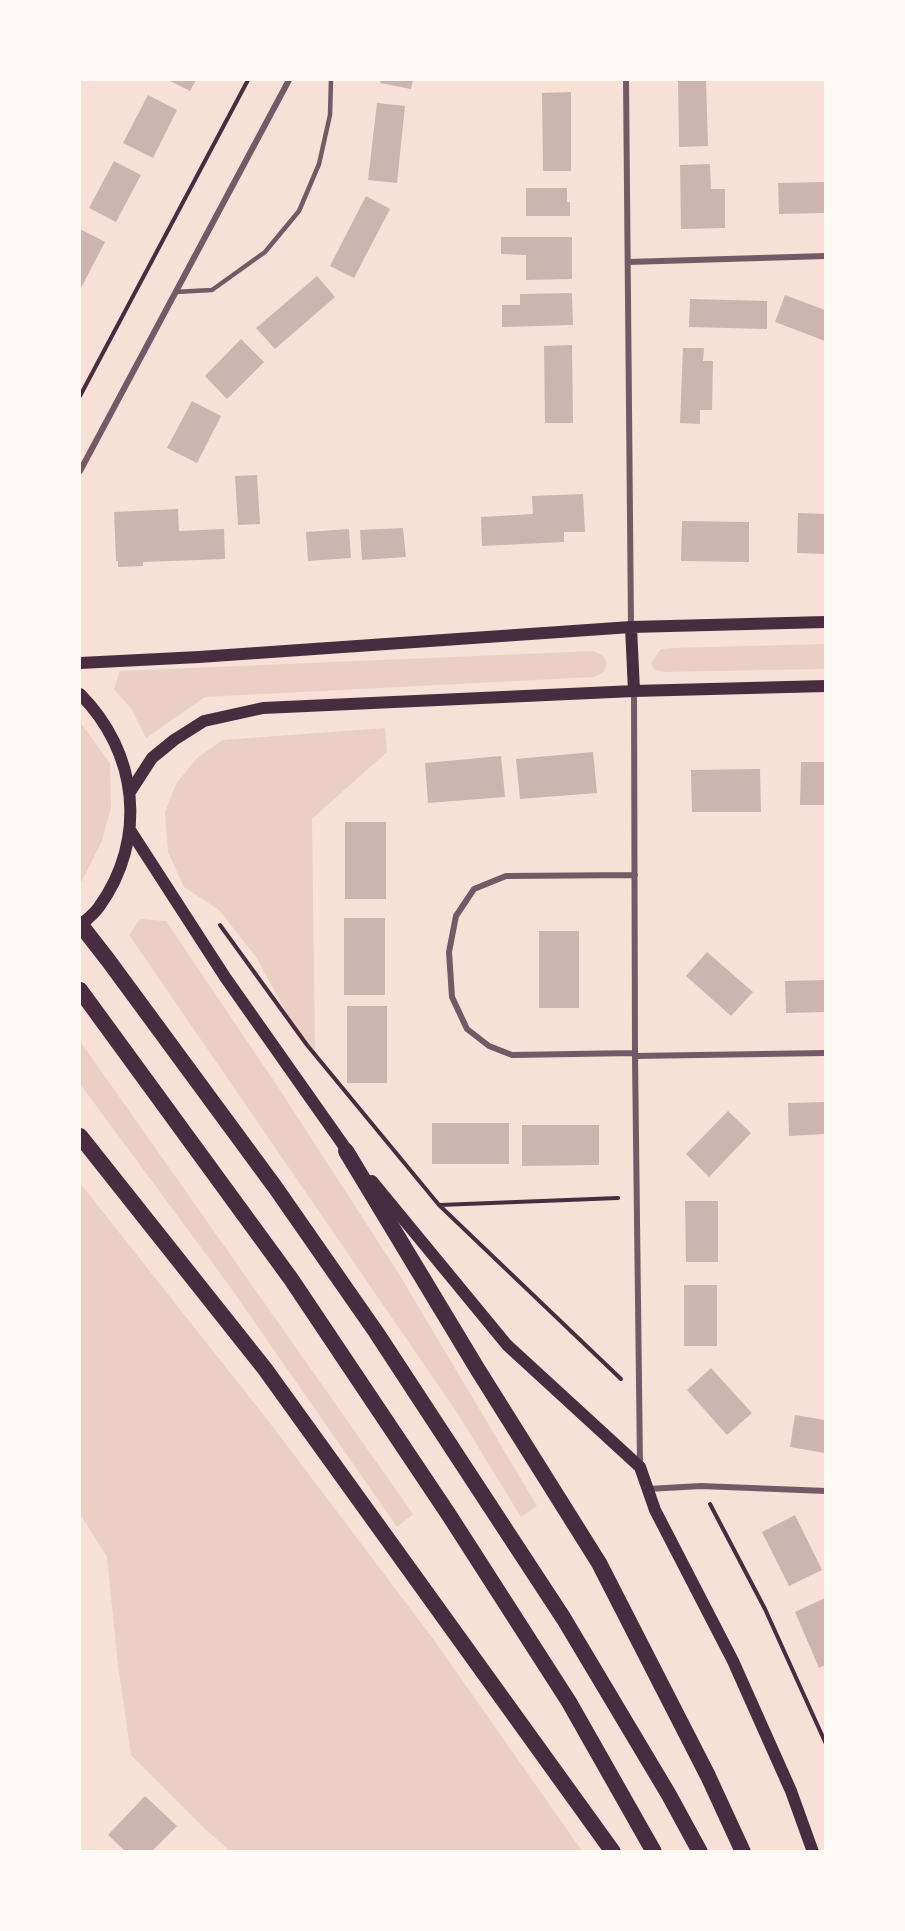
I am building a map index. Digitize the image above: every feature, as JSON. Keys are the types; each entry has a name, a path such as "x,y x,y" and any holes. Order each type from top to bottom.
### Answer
{"highway":[{"path":"80,925 268,1178 376,1332 564,1619 700,1851"},
{"path":"80,990 291,1279 443,1506 569,1702 654,1851"},
{"path":"80,1136 265,1369 613,1851"},
{"path":"346,1151 478,1370 599,1563 744,1851"}],"main road":[{"path":"80,663 631,627 825,622"},
{"path":"631,627 634,690"},
{"path":"130,792 152,758 194,727 204,721 263,708 634,690 825,686"},
{"path":"80,694 94,708 111,734 124,762 130,792 130,830 122,865 99,907 80,925"},
{"path":"130,830 225,977 346,1151 507,1345 640,1467 655,1510 734,1661 791,1791 813,1851"}],"street":[{"path":"80,471 289,80"},
{"path":"626,80 631,627"},
{"path":"628,262 825,256"},
{"path":"634,690 635,1054 640,1467"},
{"path":"635,875 506,876 474,889 456,916 449,952 452,997 467,1029 489,1046 512,1055 825,1053"},
{"path":"648,1489 701,1486 825,1491"}],"lane":[{"path":"175,291 212,290 265,252 299,211 319,164 330,115 331,80"}],"path":[{"path":"80,396 248,80"},
{"path":"212,918 247,961 307,1045 439,1205 639,1396"},
{"path":"439,1205 637,1197"},
{"path":"701,1486 765,1609 825,1744"}],"shaded area":[{"path":"825,644 825,669 664,672 654,669 651,663 661,649"},
{"path":"593,651 603,655 607,663 604,672 594,677 205,697 146,738 132,710 114,689 120,671"},
{"path":"80,722 110,763 111,807 102,841 80,885"},
{"path":"385,728 387,752 312,819 315,1051 301,1039 256,957 219,910 184,887 168,852 165,812 176,784 197,758 223,740"},
{"path":"140,919 166,921 278,1087 399,1274 537,1506 521,1517 458,1414 129,935"},
{"path":"80,1041 413,1514 397,1527 228,1284 80,1084"},
{"path":"80,1183 270,1423 434,1640 582,1851 228,1851 131,1755 118,1666 107,1557 80,1514"}],"building":[{"path":"168,80 196,80 190,91"},
{"path":"381,80 413,80 411,89 380,83"},
{"path":"678,80 706,80 708,146 679,147"},
{"path":"571,92 571,171 543,171 542,93"},
{"path":"148,95 177,110 153,158 123,143"},
{"path":"377,103 405,106 397,183 368,180"},
{"path":"114,161 141,175 116,222 89,208"},
{"path":"710,164 711,189 725,189 725,228 681,229 680,165"},
{"path":"825,182 825,213 779,214 778,183"},
{"path":"526,188 567,188 570,216 526,216"},
{"path":"366,196 390,209 354,278 330,266"},
{"path":"80,229 105,242 81,288 80,288"},
{"path":"501,237 572,237 572,279 526,280 526,255 501,254"},
{"path":"317,276 335,297 275,349 256,328"},
{"path":"572,293 573,325 502,327 502,305 520,305 520,294"},
{"path":"785,295 825,310 825,341 775,322"},
{"path":"690,299 767,301 767,329 689,327"},
{"path":"241,339 264,362 227,399 205,376"},
{"path":"572,345 573,423 545,423 544,346"},
{"path":"683,348 704,348 703,361 713,361 712,410 700,410 700,424 680,423"},
{"path":"192,401 221,416 197,463 167,448"},
{"path":"257,475 260,524 238,525 235,476"},
{"path":"583,494 585,532 564,532 564,542 482,546 481,517 533,514 532,496"},
{"path":"178,509 179,531 224,529 225,559 143,562 143,566 118,567 114,512"},
{"path":"798,513 825,514 825,554 797,553"},
{"path":"682,521 749,522 749,562 681,561"},
{"path":"403,528 406,557 362,560 360,530"},
{"path":"349,529 351,558 308,561 306,532"},
{"path":"593,752 597,793 520,799 516,759"},
{"path":"501,756 505,797 428,803 425,763"},
{"path":"801,762 825,762 825,805 800,805"},
{"path":"760,769 761,812 692,812 691,770"},
{"path":"345,822 386,822 386,899 345,899"},
{"path":"344,918 385,918 385,995 344,995"},
{"path":"539,931 579,931 579,1008 539,1008"},
{"path":"707,952 753,992 731,1016 686,976"},
{"path":"825,980 825,1012 786,1013 785,981"},
{"path":"347,1006 387,1006 387,1083 347,1083"},
{"path":"825,1102 825,1134 789,1136 788,1103"},
{"path":"728,1111 751,1133 709,1177 686,1154"},
{"path":"432,1123 509,1123 509,1164 432,1164"},
{"path":"522,1125 599,1125 599,1165 522,1166"},
{"path":"685,1201 718,1201 718,1262 686,1262"},
{"path":"684,1285 717,1285 717,1346 684,1346"},
{"path":"711,1368 752,1413 727,1435 687,1390"},
{"path":"795,1415 825,1420 825,1453 790,1447"},
{"path":"795,1515 822,1570 789,1586 762,1532"},
{"path":"825,1598 825,1665 819,1668 795,1612"},
{"path":"145,1796 177,1826 152,1851 125,1851 108,1835"}]}
